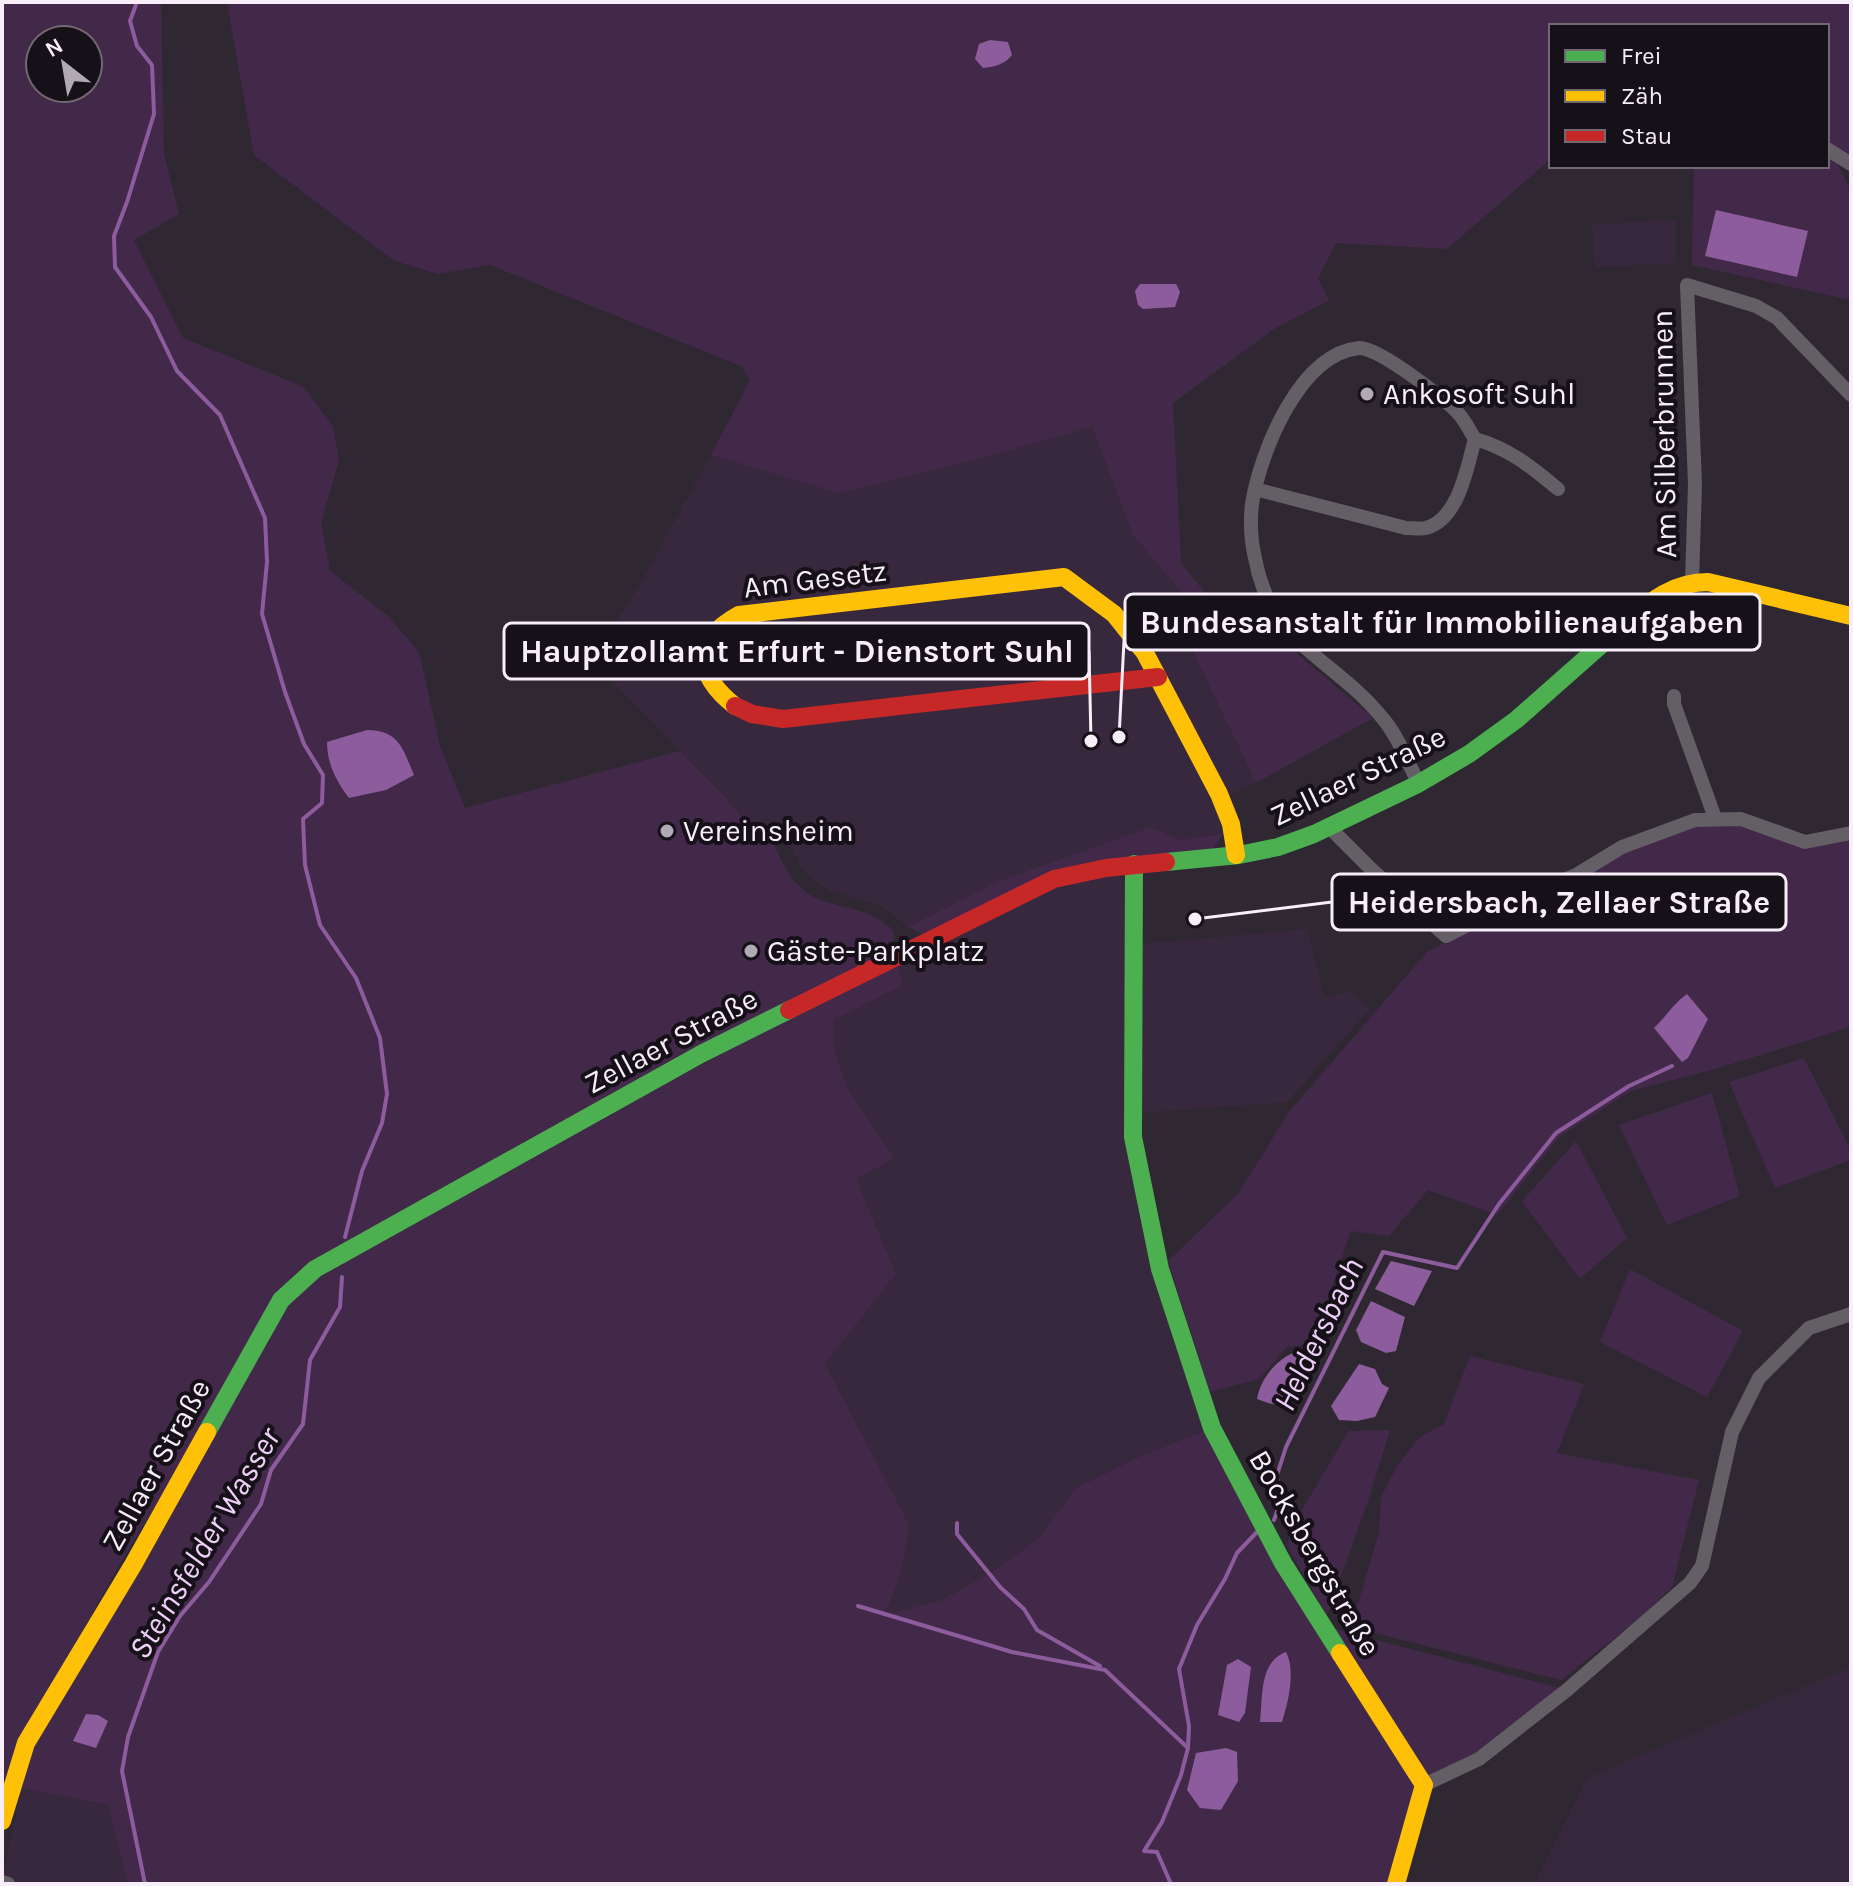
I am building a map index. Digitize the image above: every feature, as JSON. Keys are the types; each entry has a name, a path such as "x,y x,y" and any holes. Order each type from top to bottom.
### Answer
{"street":[{"path":"1829,150 1851,164"},
{"name":"Am Silberbrunnen","path":"1692,582 1695,484 1687,285 1756,306 1777,318 1851,395"},
{"path":"1419,784 1384,720 1294,639 1279,622 1268,602 1254,558 1252,507 1255,489 1280,422 1292,398 1323,364 1351,350 1366,348 1431,389 1461,415 1475,439 1499,446 1558,489"},
{"path":"1255,489 1391,525 1426,528 1443,518 1459,495 1475,439"},
{"name":"Am Gesetz","path":"1158,677 783,719 761,717 725,699 706,672 704,658 710,636 724,621 739,615 1064,577 1087,590 1137,640 1158,677 1226,812 1236,841 1236,855"},
{"path":"1692,582 1719,584 1851,616"},
{"name":"Zellaer Straße","path":"2,1821 26,1743 133,1565 281,1300 302,1278 729,1040 1054,879 1088,869 1269,850 1329,827 1419,784 1468,755 1514,722 1659,595 1692,582"},
{"path":"1674,696 1674,704 1715,818"},
{"path":"1329,827 1446,936 1525,896 1576,875 1622,847 1695,820 1741,819 1805,842 1851,833"},
{"name":"Bocksbergstraße","path":"1134,864 1133,1137 1160,1269 1193,1376 1212,1428 1283,1563 1424,1785"},
{"path":"1396,1884 1424,1785 1479,1759 1567,1690 1690,1583 1702,1566 1732,1432 1759,1378 1809,1328 1851,1314"},
{"path":"2,1882 8,1884"}],"shaded area":[{"path":"2,2 161,2 164,154 179,214 134,240 183,338 304,387 333,426 339,461 321,522 330,571 387,615 419,652 440,746 465,808 680,751 728,800 761,843 772,840 784,866 802,889 818,899 867,913 885,923 894,931 893,950 713,1040 707,1032 715,1047 302,1278 121,1562 20,1742 2,1804"},
{"path":"227,2 1851,2 1851,160 1829,146 1829,24 1549,24 1549,161 1447,249 1336,243 1318,278 1329,300 1274,329 1173,403 1181,563 1210,599 1258,634 1281,640 1373,718 1256,783 1187,639 1192,605 1133,535 1092,427 964,463 838,493 711,455 750,380 741,366 490,265 438,274 395,261 254,155"},
{"path":"990,40 1008,42 1012,55 1006,61 983,68 975,59 979,44"},
{"path":"1829,150 1851,190 1851,300 1692,265 1694,168 1829,168"},
{"path":"1716,210 1808,231 1797,277 1705,256"},
{"path":"1676,219 1676,263 1595,267 1592,225"},
{"path":"1140,284 1176,284 1180,292 1175,307 1143,309 1138,305 1135,291"},
{"path":"1092,427 1133,535 1192,605 1187,639 1256,783 1214,803 1223,834 1180,840 1151,827 999,881 908,927 880,905 830,891 815,881 800,866 786,836 761,843 728,800 592,661 640,584 711,455 838,493 964,463"},
{"path":"367,730 393,737 403,749 414,775 386,790 349,798 333,772 327,742"},
{"path":"1740,823 1803,847 1851,839 1851,1027 1631,1091 1559,1137 1497,1215 1428,1190 1389,1236 1351,1231 1313,1344 1287,1347 1259,1379 1210,1392 1168,1261 1238,1194 1289,1112 1427,952 1624,851 1696,824"},
{"path":"1151,827 1180,840 1223,834 1211,852 1126,859 925,935 908,927 999,881"},
{"path":"1097,874 1122,877 1130,895 1133,1137 1212,1428 1141,1456 1076,1488 1039,1538 995,1570 942,1600 885,1616 900,1576 825,1364 896,1274 855,1178 894,1158 848,1089 833,1045 834,1020 903,985 896,963 1061,882"},
{"path":"1307,929 1325,998 1351,991 1370,1009 1287,1102 1140,1113 1141,944"},
{"path":"896,963 903,985 834,1020 833,1045 848,1089 894,1158 856,1179 896,1274 825,1364 909,1525 900,1576 885,1615 942,1600 995,1570 1039,1538 1076,1488 1141,1456 1212,1428 1323,1626 1567,1690 1479,1759 1424,1785 1396,1884 128,1884 108,1805 21,1788 32,1746 272,1321 307,1283 473,1184"},
{"path":"1687,994 1708,1019 1688,1058 1682,1062 1654,1028"},
{"path":"1804,1058 1851,1151 1851,1160 1775,1188 1729,1082"},
{"path":"1712,1093 1740,1196 1667,1225 1619,1125"},
{"path":"1576,1141 1627,1238 1580,1279 1522,1201"},
{"path":"1391,1261 1432,1271 1414,1306 1375,1289"},
{"path":"1630,1269 1743,1331 1707,1397 1600,1342"},
{"path":"1371,1301 1405,1317 1396,1351 1386,1353 1361,1342 1356,1330"},
{"path":"1293,1353 1301,1362 1298,1382 1292,1394 1276,1404 1257,1399 1269,1372"},
{"path":"1470,1356 1584,1384 1557,1453 1699,1480 1672,1587 1640,1618 1561,1680 1351,1627 1379,1533 1381,1497 1397,1466 1420,1437 1444,1424"},
{"path":"1359,1364 1375,1369 1382,1384 1389,1388 1375,1417 1357,1421 1339,1420 1331,1406"},
{"path":"1390,1430 1327,1615 1286,1545 1300,1513 1349,1431"},
{"path":"1286,1652 1291,1677 1282,1722 1260,1722 1267,1672 1277,1657"},
{"path":"1238,1659 1251,1667 1245,1713 1239,1722 1218,1715 1227,1665"},
{"path":"1851,1667 1851,1884 1534,1884 1588,1777"},
{"path":"86,1714 98,1715 108,1721 96,1748 73,1741"},
{"path":"1226,1748 1237,1752 1238,1781 1221,1810 1200,1808 1187,1790 1196,1753"},
{"path":"21,1788 108,1805 128,1884 2,1884"}],"waterway":[{"name":"Steinsfelder Wasser","path":"137,2 130,21 137,46 152,65 154,114 114,236 115,267 151,317 177,371 220,415 265,518 267,562 262,614 304,744 323,775 322,803 303,819 305,865 320,925 356,978 380,1038 387,1094 382,1123 362,1171 345,1237"},
{"name":"Heldersbach","path":"1274,1520 1280,1503 1277,1475 1286,1447 1383,1252 1457,1268 1499,1204 1556,1133 1629,1086 1672,1066"},
{"name":"Steinsfelder Wasser","path":"145,1884 122,1771 128,1737 158,1652 180,1616 209,1582 261,1504 271,1470 303,1424 310,1360 340,1307 342,1277"},
{"path":"957,1523 957,1534 1000,1587 1024,1609 1037,1630 1100,1666"},
{"name":"Heldersbach","path":"1171,1884 1157,1852 1144,1851 1162,1822 1188,1748 1189,1726 1179,1669 1197,1625 1237,1553 1257,1532"},
{"path":"858,1606 1012,1652 1105,1670 1188,1748"}],"traffic: fast":[{"path":"1166,862 1239,855 1278,847 1314,834 1416,785 1469,754 1516,720 1627,622"},
{"path":"1134,864 1133,1137 1160,1269 1212,1428 1283,1563 1340,1653"},
{"path":"207,1432 281,1300 315,1269 701,1054 789,1010"}],"traffic: slow":[{"path":"735,706 712,682 705,658 713,635 739,615 1064,577 1114,614 1145,653 1219,794 1231,824 1236,855"},
{"path":"1627,622 1645,606 1674,589 1708,582 1851,616"},
{"path":"2,1821 26,1743 133,1565 207,1432"},
{"path":"1340,1653 1424,1785 1396,1884"}],"traffic: jam":[{"path":"735,706 752,714 783,719 1158,677"},
{"path":"789,1010 1054,879 1106,868 1166,862"}],"place":[{"name":"Ankosoft Suhl","path":"1367,394"},
{"name":"Bundesanstalt für Immobilienaufgaben","path":"1119,737"},
{"name":"Hauptzollamt Erfurt - Dienstort Suhl","path":"1091,741"},
{"name":"Vereinsheim","path":"667,831"},
{"name":"Heidersbach, Zellaer Straße","path":"1195,919"},
{"name":"Gäste-Parkplatz","path":"751,951"}]}
